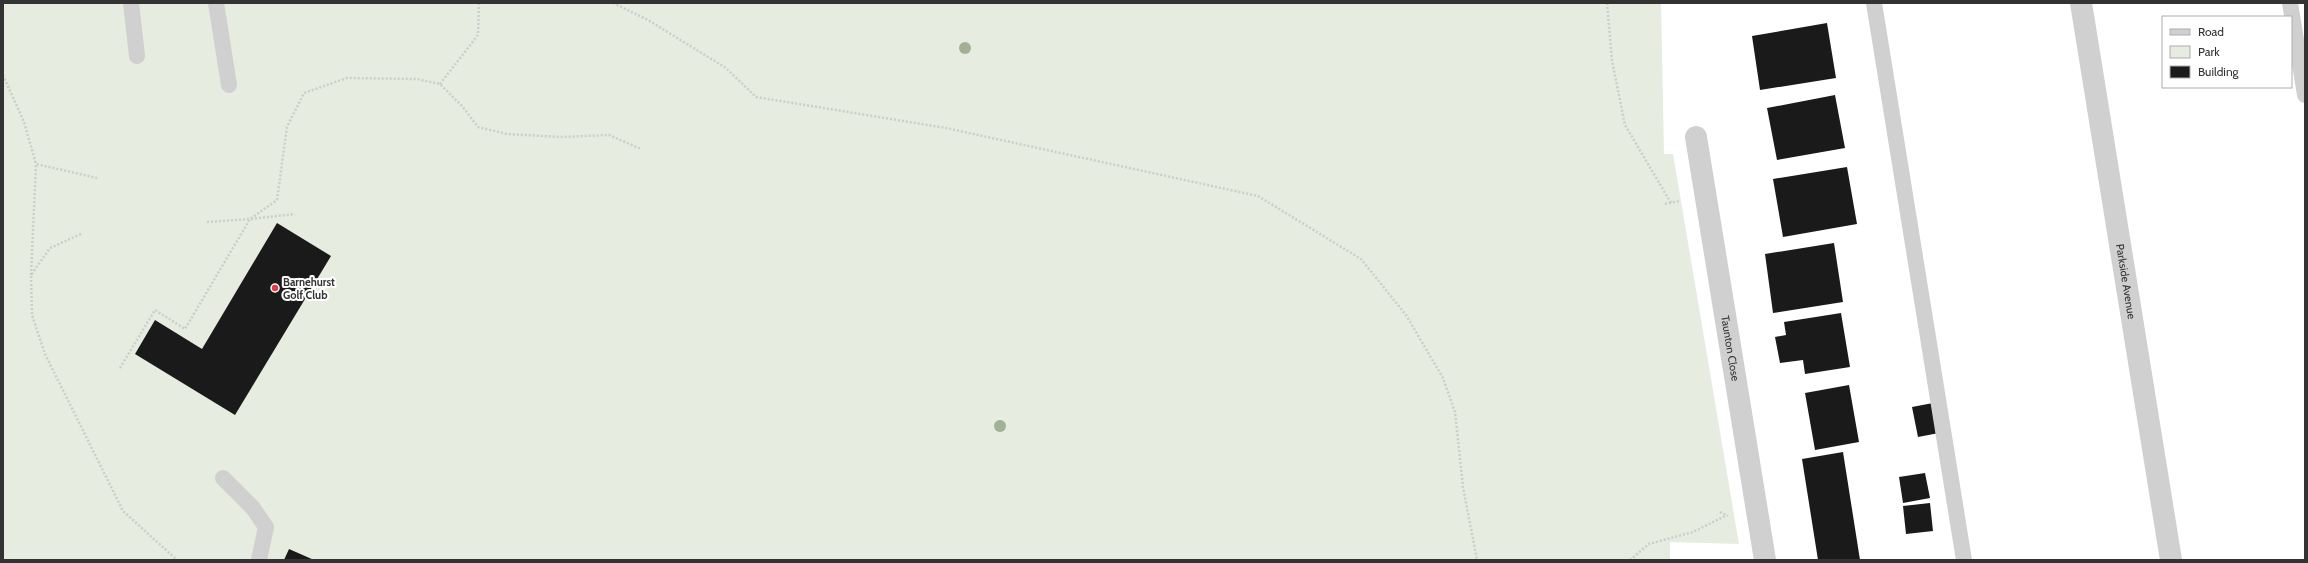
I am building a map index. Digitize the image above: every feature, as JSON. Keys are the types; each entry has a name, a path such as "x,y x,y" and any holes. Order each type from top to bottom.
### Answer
{"street":[{"name":"Parkside Avenue","path":"2081,3 2172,560"},
{"name":"Taunton Close","path":"1696,137 1765,560"}],"lane":[{"path":"131,3 137,56"},
{"path":"216,3 229,85"},
{"path":"1874,3 1964,560"},
{"path":"2290,3 2305,95"},
{"path":"223,478 253,508 266,527 259,560"}],"path":[{"path":"440,84 478,35 479,3"},
{"path":"613,3 648,20 726,68 756,97 946,128 1258,196 1362,259 1406,315 1443,378 1455,412 1463,487 1477,560"},
{"path":"1607,3 1612,60 1625,126 1671,203"},
{"path":"3,75 24,122 36,164 31,275 32,315 45,354 123,511 177,560"},
{"path":"120,368 155,310 185,329 250,219 277,200 287,127 304,93 347,78 416,79 440,84 462,106 478,127 507,134 560,137 609,135 641,149"},
{"path":"36,164 97,178"},
{"path":"207,222 295,214"},
{"path":"31,275 50,248 81,234"},
{"path":"1630,560 1649,544 1693,532 1727,515"}],"green space":[{"path":"3,3 1661,3 1664,154 1673,154 1739,544 1670,542 1670,560 3,560"}],"building":[{"path":"1827,23 1836,78 1760,90 1752,36"},
{"path":"1835,95 1845,148 1777,160 1767,108"},
{"path":"1847,167 1857,224 1783,237 1773,179"},
{"name":"Barnehurst Golf Club","path":"277,223 331,256 235,415 135,354 155,320 202,349"},
{"path":"1834,243 1843,302 1773,313 1765,254"},
{"path":"1841,313 1850,367 1805,374 1803,360 1780,363 1775,337 1786,335 1784,322"},
{"path":"1849,385 1859,442 1815,450 1805,393"},
{"path":"1933,403 1939,433 1918,437 1912,407"},
{"path":"1843,452 1860,560 1818,560 1802,459"},
{"path":"1925,473 1930,498 1903,503 1899,477"},
{"path":"1930,503 1933,531 1906,534 1903,506"},
{"path":"289,549 314,560 284,560"}],"place":[{"name":"Barnehurst Golf Club","path":"275,288"}]}
